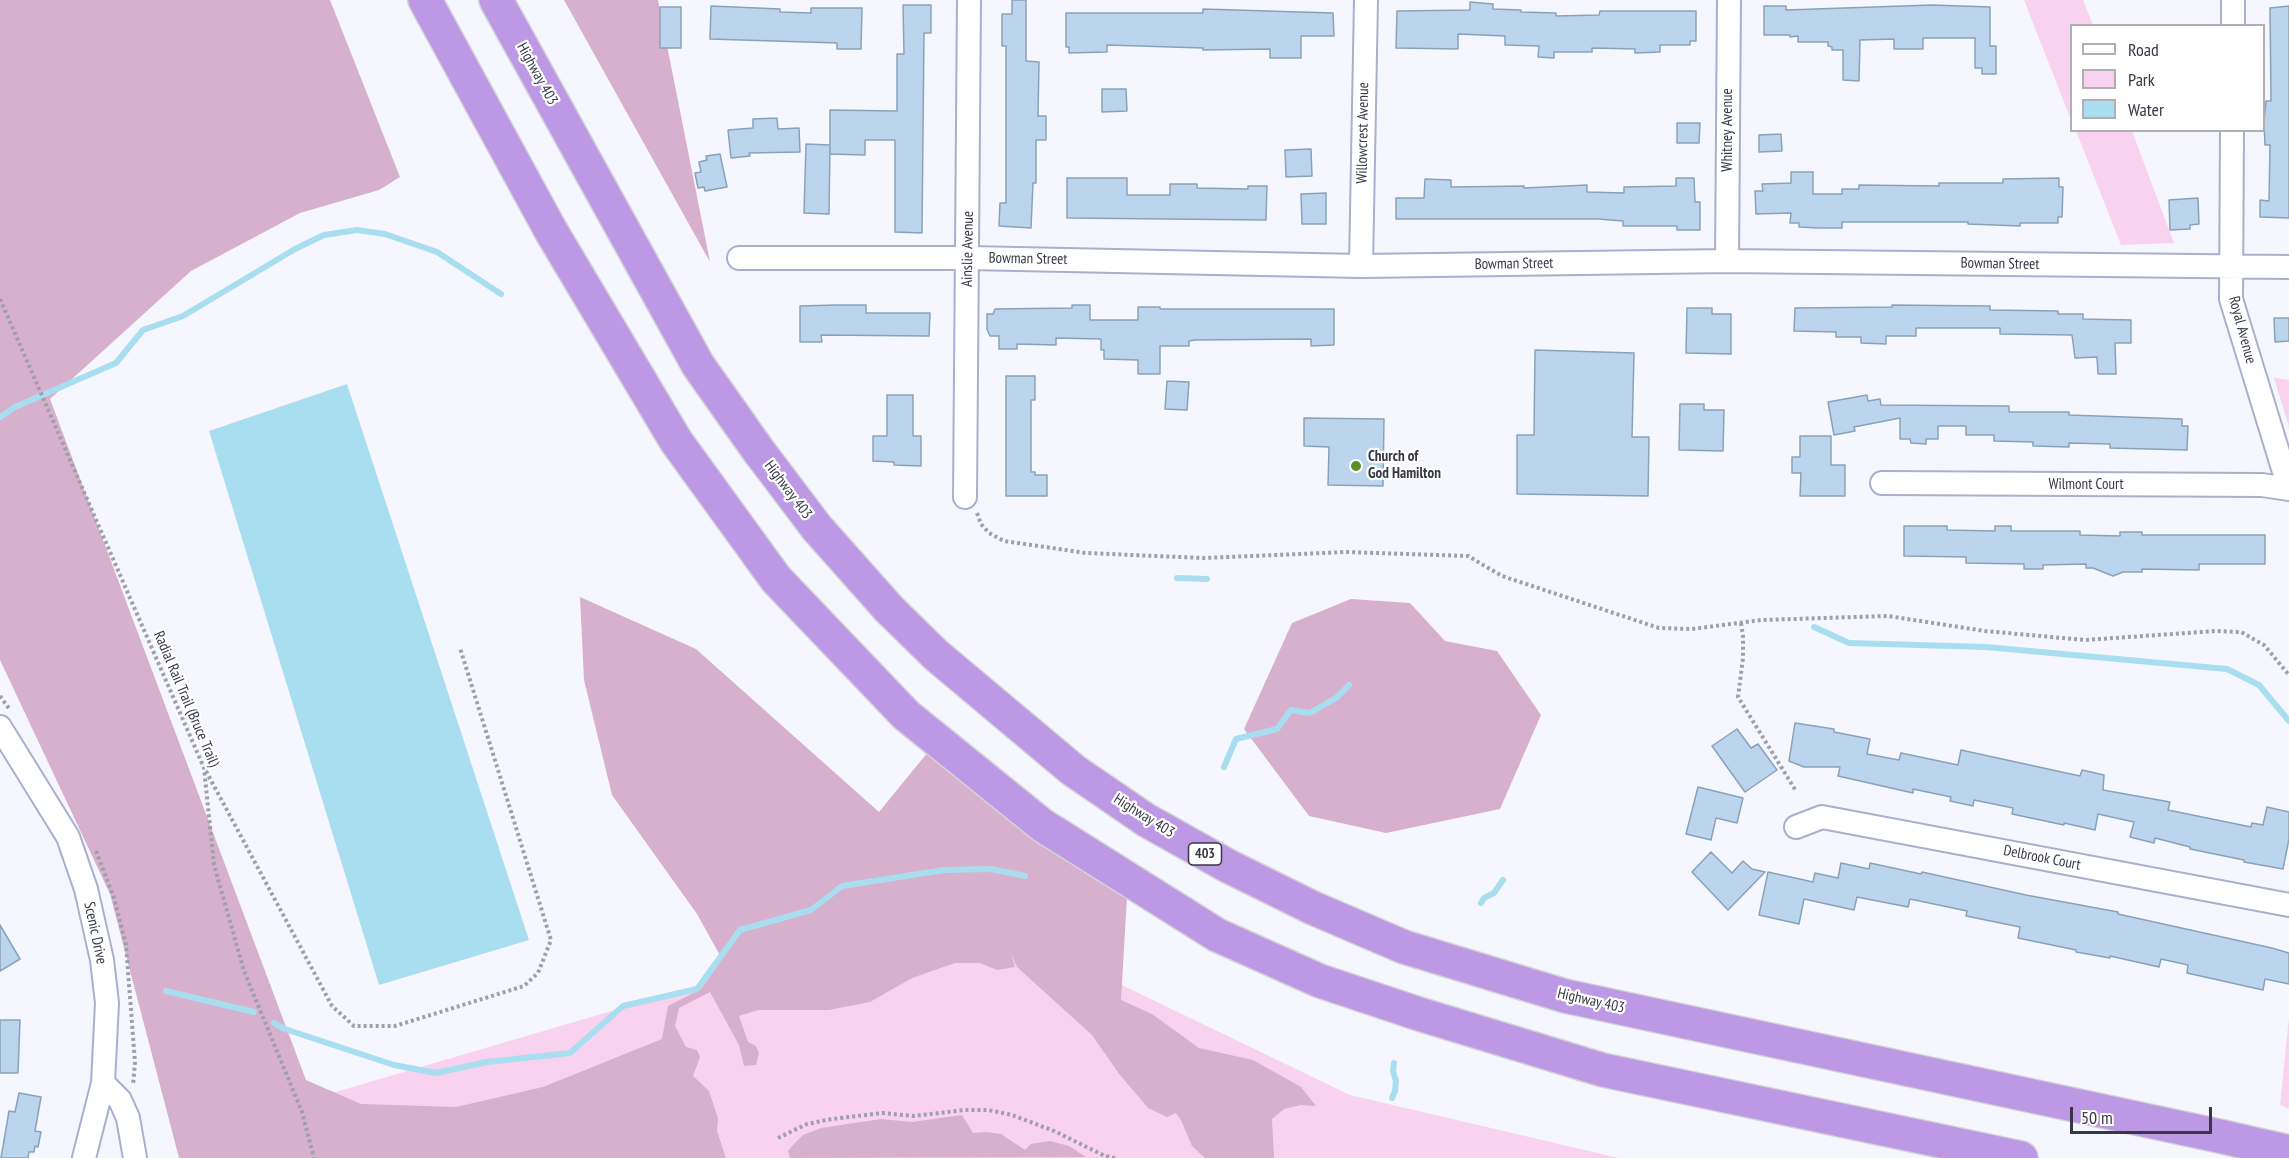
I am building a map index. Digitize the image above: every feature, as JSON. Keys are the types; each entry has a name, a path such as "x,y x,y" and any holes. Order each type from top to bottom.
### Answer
{"highway":[{"path":"425,0 551,231 676,441 776,579 906,715 1042,825 1218,936 1320,981 1603,1070 2021,1158"},
{"name":"Highway 403","path":"496,0 698,365 817,528 889,609 936,655 1073,770 1146,820 1238,871 1312,908 1404,947 1565,996 2289,1152"}],"street":[{"name":"Ainslie Avenue","path":"969,0 968,258 971,504"},
{"name":"Willowcrest Avenue","path":"1361,266 1365,0"},
{"name":"Whitney Avenue","path":"1727,261 1729,0"},
{"path":"2233,0 2233,24"},
{"name":"Royal Avenue","path":"2232,132 2231,298 2289,489"},
{"name":"Bowman Street","path":"739,258 968,258 1361,266 1727,261 2289,267"},
{"name":"Wilmont Court","path":"1882,483 2262,485 2289,489"},
{"name":"Scenic Drive","path":"0,727 68,837 86,889 102,960 107,1003 104,1083 84,1158"},
{"name":"Delbrook Court","path":"1796,827 1822,817 2289,905"},
{"path":"104,1083 120,1100 128,1118 135,1158"}],"path":[{"name":"Radial Rail Trail (Bruce Trail)","path":"0,298 204,768 214,865 244,971 302,1112 314,1158"},
{"path":"971,504 981,524 989,533 1004,542 1086,553 1204,558 1347,552 1468,556 1502,576 1659,628 1692,629 1761,620 1888,616 1985,631 2085,640 2216,631 2241,632 2264,645 2289,675"},
{"path":"1741,623 1743,658 1738,697 1796,791"},
{"path":"204,768 332,1006 354,1026 395,1026 524,986 538,973 551,940 460,648"},
{"path":"778,1138 807,1124 832,1119 882,1113 914,1116 964,1110 988,1110 1012,1115 1054,1131 1105,1156 1115,1158"}],"green space":[{"path":"2024,0 2083,0 2093,24 2070,24 2070,117"},
{"path":"2076,132 2132,132 2174,243 2121,245"},
{"path":"2274,378 2289,380 2289,427"},
{"path":"962,908 1350,1095 1619,1158 305,1158 288,1106"},
{"path":"2289,1017 2289,1109 2280,1105"}],"shaded area":[{"path":"0,0 330,0 400,177 379,190 300,213 191,271 50,399 306,1080 361,1104 456,1107 543,1087 662,1039 668,1006 701,989 722,959 697,914 612,795 584,680 580,597 696,649 879,812 928,752 1127,897 1121,1000 1152,1014 1199,1048 1253,1060 1301,1087 1316,1106 1301,1105 1284,1109 1272,1119 1274,1158 1205,1158 1192,1146 1176,1113 1167,1117 1148,1108 1120,1075 1092,1035 1017,967 1011,954 1015,967 997,970 980,963 955,963 912,978 870,1002 829,1010 758,1010 739,1016 748,1042 756,1046 759,1053 756,1065 744,1066 739,1045 710,992 679,1008 675,1026 686,1047 697,1050 700,1057 693,1076 709,1091 718,1118 717,1131 726,1158 179,1158 110,894 0,660"},
{"path":"564,0 658,0 710,262"},
{"path":"1351,599 1410,603 1445,641 1497,651 1541,715 1500,809 1386,833 1309,816 1244,729 1292,623"},
{"path":"962,1115 973,1133 1001,1134 1025,1150 1031,1144 1050,1141 1069,1146 1086,1157 790,1158 788,1151 803,1135 821,1128 881,1119 912,1122"}],"water":[{"path":"347,384 529,940 379,985 209,431"}],"building":[{"path":"1012,0 1026,0 1026,61 1039,62 1038,116 1046,116 1046,140 1036,140 1036,183 1033,183 1031,228 999,226 1000,203 1006,203 1006,46 1002,46 1002,14 1012,14"},
{"path":"1470,2 1493,4 1493,9 1556,13 1556,16 1599,15 1600,11 1696,11 1696,41 1690,41 1690,45 1660,45 1660,52 1635,53 1635,49 1592,48 1592,52 1554,52 1554,58 1538,57 1539,46 1505,45 1505,36 1458,34 1458,49 1396,48 1397,11 1470,10"},
{"path":"903,5 931,5 931,33 924,33 922,233 895,232 895,140 865,140 865,155 830,154 830,110 897,111 897,54 904,54"},
{"path":"1932,5 1990,7 1990,46 1996,46 1996,74 1982,74 1982,68 1975,68 1975,38 1923,38 1923,49 1894,49 1894,39 1860,40 1859,81 1843,80 1843,50 1832,50 1828,42 1798,42 1798,36 1764,35 1764,6 1786,6 1786,10"},
{"path":"711,6 780,9 780,12 811,13 811,8 862,8 861,49 837,49 837,43 710,39"},
{"path":"2289,6 2289,218 2260,217 2260,200 2269,201 2270,145 2265,145 2264,132 2266,101 2271,101 2270,8"},
{"path":"660,7 681,7 681,48 660,48"},
{"path":"1203,9 1333,13 1334,36 1301,36 1301,58 1270,58 1270,49 1203,50 1203,48 1107,45 1107,52 1069,53 1069,47 1066,47 1066,13 1203,13"},
{"path":"1102,89 1126,89 1127,111 1102,112"},
{"path":"777,118 778,129 799,128 800,152 749,153 750,156 731,158 728,130 753,128 753,119"},
{"path":"1677,123 1700,123 1699,143 1677,143"},
{"path":"1781,134 1782,151 1759,152 1759,135"},
{"path":"806,144 830,145 829,214 804,213"},
{"path":"1311,149 1312,176 1286,177 1285,150"},
{"path":"720,154 727,187 705,191 704,187 698,188 695,173 701,172 699,162 707,160 706,156"},
{"path":"1791,172 1813,172 1813,194 1842,194 1842,189 1859,189 1859,185 1939,186 1939,183 2003,183 2003,179 2059,178 2059,187 2063,187 2062,217 2058,217 2058,223 2020,223 2020,226 1968,224 1968,222 1842,222 1842,228 1818,228 1799,227 1799,223 1790,223 1791,213 1756,214 1755,191 1763,191 1762,184 1791,183"},
{"path":"1067,178 1127,178 1127,195 1170,195 1170,184 1197,184 1197,188 1248,189 1248,186 1267,186 1266,220 1067,218"},
{"path":"1676,178 1694,178 1695,202 1700,202 1700,230 1677,230 1677,226 1623,226 1623,221 1598,219 1396,219 1396,198 1424,198 1425,179 1451,180 1451,187 1524,186 1524,188 1587,185 1587,192 1624,193 1624,187 1676,186"},
{"path":"1326,193 1326,224 1302,224 1301,194"},
{"path":"2198,198 2199,224 2190,225 2190,229 2170,230 2169,200"},
{"path":"866,305 866,313 930,313 929,336 821,335 822,342 800,342 800,306"},
{"path":"1072,305 1090,305 1090,320 1138,320 1138,307 1334,309 1334,345 1311,346 1311,339 1195,340 1189,341 1189,346 1160,346 1160,374 1138,374 1138,360 1104,359 1101,339 1056,338 1056,345 1017,344 1017,349 999,349 999,336 990,336 987,329 987,314 993,314 995,309 1072,308"},
{"path":"1892,305 1990,306 1990,310 2058,311 2058,314 2083,314 2083,319 2131,320 2131,343 2115,343 2116,374 2098,374 2097,357 2075,358 2072,335 2000,334 2000,328 1916,328 1916,336 1886,336 1886,344 1861,343 1861,337 1836,337 1836,332 1794,331 1795,308 1892,307"},
{"path":"1687,308 1712,308 1712,314 1731,314 1731,354 1686,353"},
{"path":"2274,318 2289,318 2289,341 2275,342"},
{"path":"1535,350 1634,353 1632,437 1649,437 1648,496 1517,494 1517,435 1534,435"},
{"path":"1006,376 1035,376 1035,400 1031,400 1031,472 1035,472 1035,475 1047,475 1047,496 1006,496"},
{"path":"1167,381 1189,382 1187,410 1165,409"},
{"path":"887,395 913,395 913,436 921,436 921,466 894,465 894,462 873,461 873,436 887,436"},
{"path":"1867,395 1868,401 1880,399 1881,405 2009,406 2009,412 2069,412 2069,415 2182,419 2182,426 2188,426 2187,450 2110,448 2110,444 2069,443 2069,447 2033,446 2033,442 1994,441 1994,435 1966,435 1966,426 1938,426 1938,439 1926,439 1926,444 1911,443 1910,439 1900,439 1900,418 1854,427 1855,431 1834,435 1828,402"},
{"path":"1680,404 1704,404 1704,410 1724,410 1723,451 1679,450"},
{"name":"Church of God Hamilton","path":"1304,418 1384,419 1383,486 1328,485 1329,447 1304,446"},
{"path":"1800,436 1831,436 1831,465 1845,465 1845,496 1800,496 1801,473 1792,473 1792,457 1800,457"},
{"path":"1904,526 1947,526 1947,530 1995,531 1995,526 2011,526 2011,531 2080,531 2080,535 2120,536 2120,532 2142,532 2142,535 2265,535 2265,564 2199,564 2199,570 2142,569 2142,572 2123,572 2113,576 2093,568 2086,568 2086,564 2043,565 2043,569 2024,569 2024,564 1966,563 1966,557 1904,556"},
{"path":"1795,723 1834,729 1834,732 1870,739 1867,754 1899,760 1901,753 1958,765 1961,750 2080,776 2082,770 2104,775 2103,790 2170,802 2168,810 2251,827 2252,823 2263,825 2267,807 2289,812 2289,839 2283,869 2190,849 2190,847 2155,838 2154,843 2130,837 2134,822 2098,814 2095,830 2012,814 2013,808 1974,800 1973,806 1950,801 1951,797 1913,789 1913,793 1838,776 1840,767 1804,767 1789,761"},
{"path":"1737,729 1751,748 1758,744 1777,770 1745,792 1712,746"},
{"path":"1698,787 1743,798 1737,823 1716,818 1711,840 1686,834"},
{"path":"1711,852 1732,873 1743,861 1752,869 1765,872 1728,910 1692,872"},
{"path":"1841,863 1869,869 1870,863 1921,874 1922,872 2118,912 2118,914 2272,948 2289,953 2289,984 2265,979 2263,990 2187,973 2188,965 2161,959 2159,967 2110,956 2110,958 2076,952 2076,950 2018,938 2020,927 1966,916 1967,911 1910,899 1908,907 1857,897 1854,910 1804,899 1799,924 1759,915 1768,872 1813,882 1815,873 1838,878"},
{"path":"0,925 20,959 0,971"},
{"path":"0,1020 20,1020 18,1073 0,1073"},
{"path":"19,1093 41,1097 35,1131 41,1132 38,1147 35,1146 34,1152 29,1152 28,1158 1,1158 9,1111 15,1112"}],"waterway":[{"path":"0,417 15,407 116,363 143,330 183,316 295,249 324,235 357,230 385,234 437,252 501,294"},
{"path":"1177,578 1207,579"},
{"path":"1814,627 1849,643 1986,647 2227,669 2259,685 2289,721"},
{"path":"1224,767 1236,739 1277,729 1291,710 1310,713 1336,698 1349,685"},
{"path":"274,1023 285,1029 394,1065 436,1073 487,1062 570,1053 623,1006 697,989 740,930 811,910 842,886 944,870 991,869 1025,876"},
{"path":"1481,903 1484,898 1494,893 1503,880"},
{"path":"166,991 254,1012"},
{"path":"1392,1098 1396,1081 1393,1071 1394,1063"}],"place":[{"name":"Church of God Hamilton","path":"1356,466"}]}
